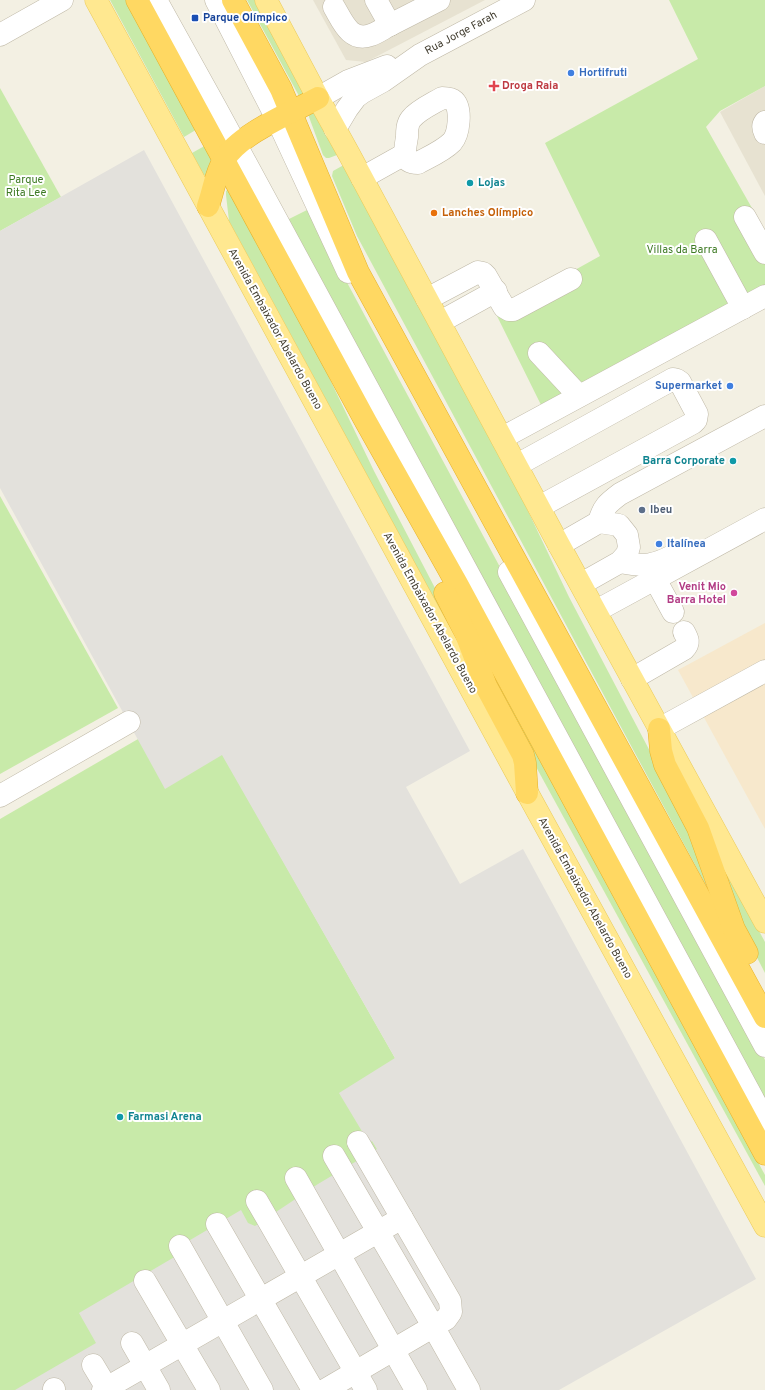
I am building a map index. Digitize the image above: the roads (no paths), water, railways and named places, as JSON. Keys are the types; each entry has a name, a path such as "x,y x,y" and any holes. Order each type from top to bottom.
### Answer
{"highway":[{"path":"137,0 230,152 366,422 457,584 765,1154"},
{"path":"233,0 261,50 285,116 339,228 358,272 765,1017"},
{"path":"208,206 216,178 230,152 250,135 318,98"},
{"path":"366,422 384,478 454,610 466,634 486,686 523,755 525,762 527,793"},
{"path":"659,729 665,765 698,828 734,929 765,987"}],"main road":[{"name":"Avenida Embaixador Abelardo Bueno","path":"96,0 527,793 765,1226"},
{"path":"266,0 559,545 765,922"}],"street":[{"path":"0,35 62,0"},
{"path":"156,0 230,152 765,1121"},
{"path":"216,0 285,116 342,261 765,1046"},
{"path":"376,0 390,25"},
{"path":"334,7 346,28 350,32 357,36 366,36 371,35 439,0"},
{"name":"Rua Jorge Farah","path":"336,129 347,108 356,97 383,81 420,55 524,0"},
{"name":"Rua Jorge Farah","path":"318,98 348,81 420,55"},
{"path":"765,122 763,130 765,133"},
{"path":"362,178 405,154"},
{"path":"746,217 765,253"},
{"path":"706,240 743,308"},
{"path":"427,299 478,272 483,273 486,276 504,306 509,310 513,310 571,278"},
{"path":"440,322 496,291"},
{"path":"502,438 765,296"},
{"path":"539,353 579,396"},
{"path":"517,465 673,379 680,382 697,414 696,420 693,423 539,507"},
{"path":"605,523 601,513 605,506 620,494 765,416"},
{"path":"559,545 605,523 630,500"},
{"path":"624,558 636,565 646,565 660,562 765,505"},
{"path":"596,611 765,519"},
{"path":"605,523 619,526 627,535 629,547 624,558"},
{"path":"581,584 624,558 636,555 648,555 658,552"},
{"path":"655,579 673,612"},
{"path":"632,679 684,649 688,645 688,639 684,632"},
{"path":"659,729 765,671"},
{"path":"0,796 129,722"},
{"path":"325,1390 360,1381 394,1350 446,1319 451,1312 450,1301 358,1142"},
{"path":"334,1156 434,1326 468,1390"},
{"path":"296,1178 416,1390"},
{"path":"257,1201 360,1381"},
{"path":"93,1365 106,1389 402,1218"},
{"path":"217,1224 313,1390"},
{"path":"180,1246 262,1390"},
{"path":"145,1281 209,1390"},
{"path":"132,1343 159,1390"}],"place":[{"name":"Parque Olímpico","path":"195,18"},
{"name":"Hortifruti","path":"571,73"},
{"name":"Droga Raia","path":"494,86"},
{"name":"Lojas","path":"470,183"},
{"name":"Lanches Olímpico","path":"434,213"},
{"name":"Supermarket","path":"730,386"},
{"name":"Barra Corporate","path":"733,461"},
{"name":"Ibeu","path":"642,510"},
{"name":"Italínea","path":"659,544"},
{"name":"Venit Mio Barra Hotel","path":"734,593"},
{"name":"Farmasi Arena","path":"120,1117"}],"park label":[{"name":"Parque Rita Lee","path":"26,186"},
{"name":"Villas da Barra","path":"682,250"}]}
